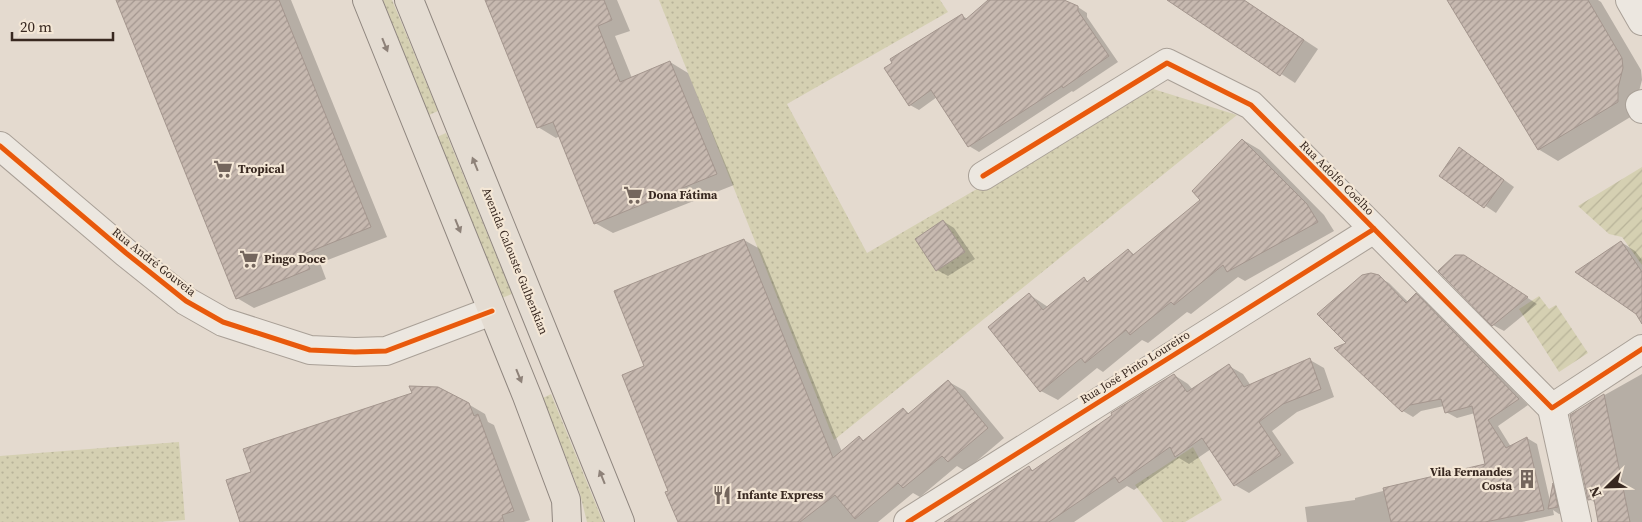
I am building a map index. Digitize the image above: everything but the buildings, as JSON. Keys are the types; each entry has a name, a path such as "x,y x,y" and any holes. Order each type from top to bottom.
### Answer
{"main road":[{"path":"367,0 527,396 566,500 567,522"},
{"name":"Avenida Calouste Gulbenkian","path":"409,0 620,522"}],"street":[{"path":"1630,0 1642,21"},
{"name":"Rua Adolfo Coelho","path":"983,176 1167,63 1251,105 1552,408"},
{"path":"1642,104 1640,105 1642,109"},
{"name":"Rua André Gouveia","path":"0,146 126,253 179,295 223,322 310,350 386,351 492,311"},
{"name":"Rua José Pinto Loureiro","path":"908,522 1374,229"},
{"path":"1577,522 1552,408 1642,349"}],"shaded area":[{"path":"383,0 392,0 438,111 429,115"},
{"path":"659,0 940,0 948,12 787,104 867,253 1150,88 1237,115 834,440"},
{"path":"446,133 512,294 502,298 437,137"},
{"path":"1642,167 1642,265 1622,237 1609,234 1578,206"},
{"path":"1539,296 1549,309 1556,305 1588,353 1559,372 1519,309"},
{"path":"551,394 603,522 587,522 580,494 543,398"},
{"path":"179,442 185,520 157,522 0,522 0,456"},
{"path":"1193,447 1222,500 1185,522 1163,522 1135,485"}],"cycle path":[{"path":"983,176 1167,63 1251,105 1552,408 1642,349"},
{"path":"0,146 126,253 186,301 223,322 310,350 386,351 492,311"},
{"path":"908,522 1374,229"}],"place":[{"name":"Tropical","path":"223,169"},
{"name":"Dona Fátima","path":"633,195"},
{"name":"Pingo Doce","path":"249,259"},
{"name":"Vila Fernandes Costa","path":"1527,479"},
{"name":"Infante Express","path":"722,495"}]}
